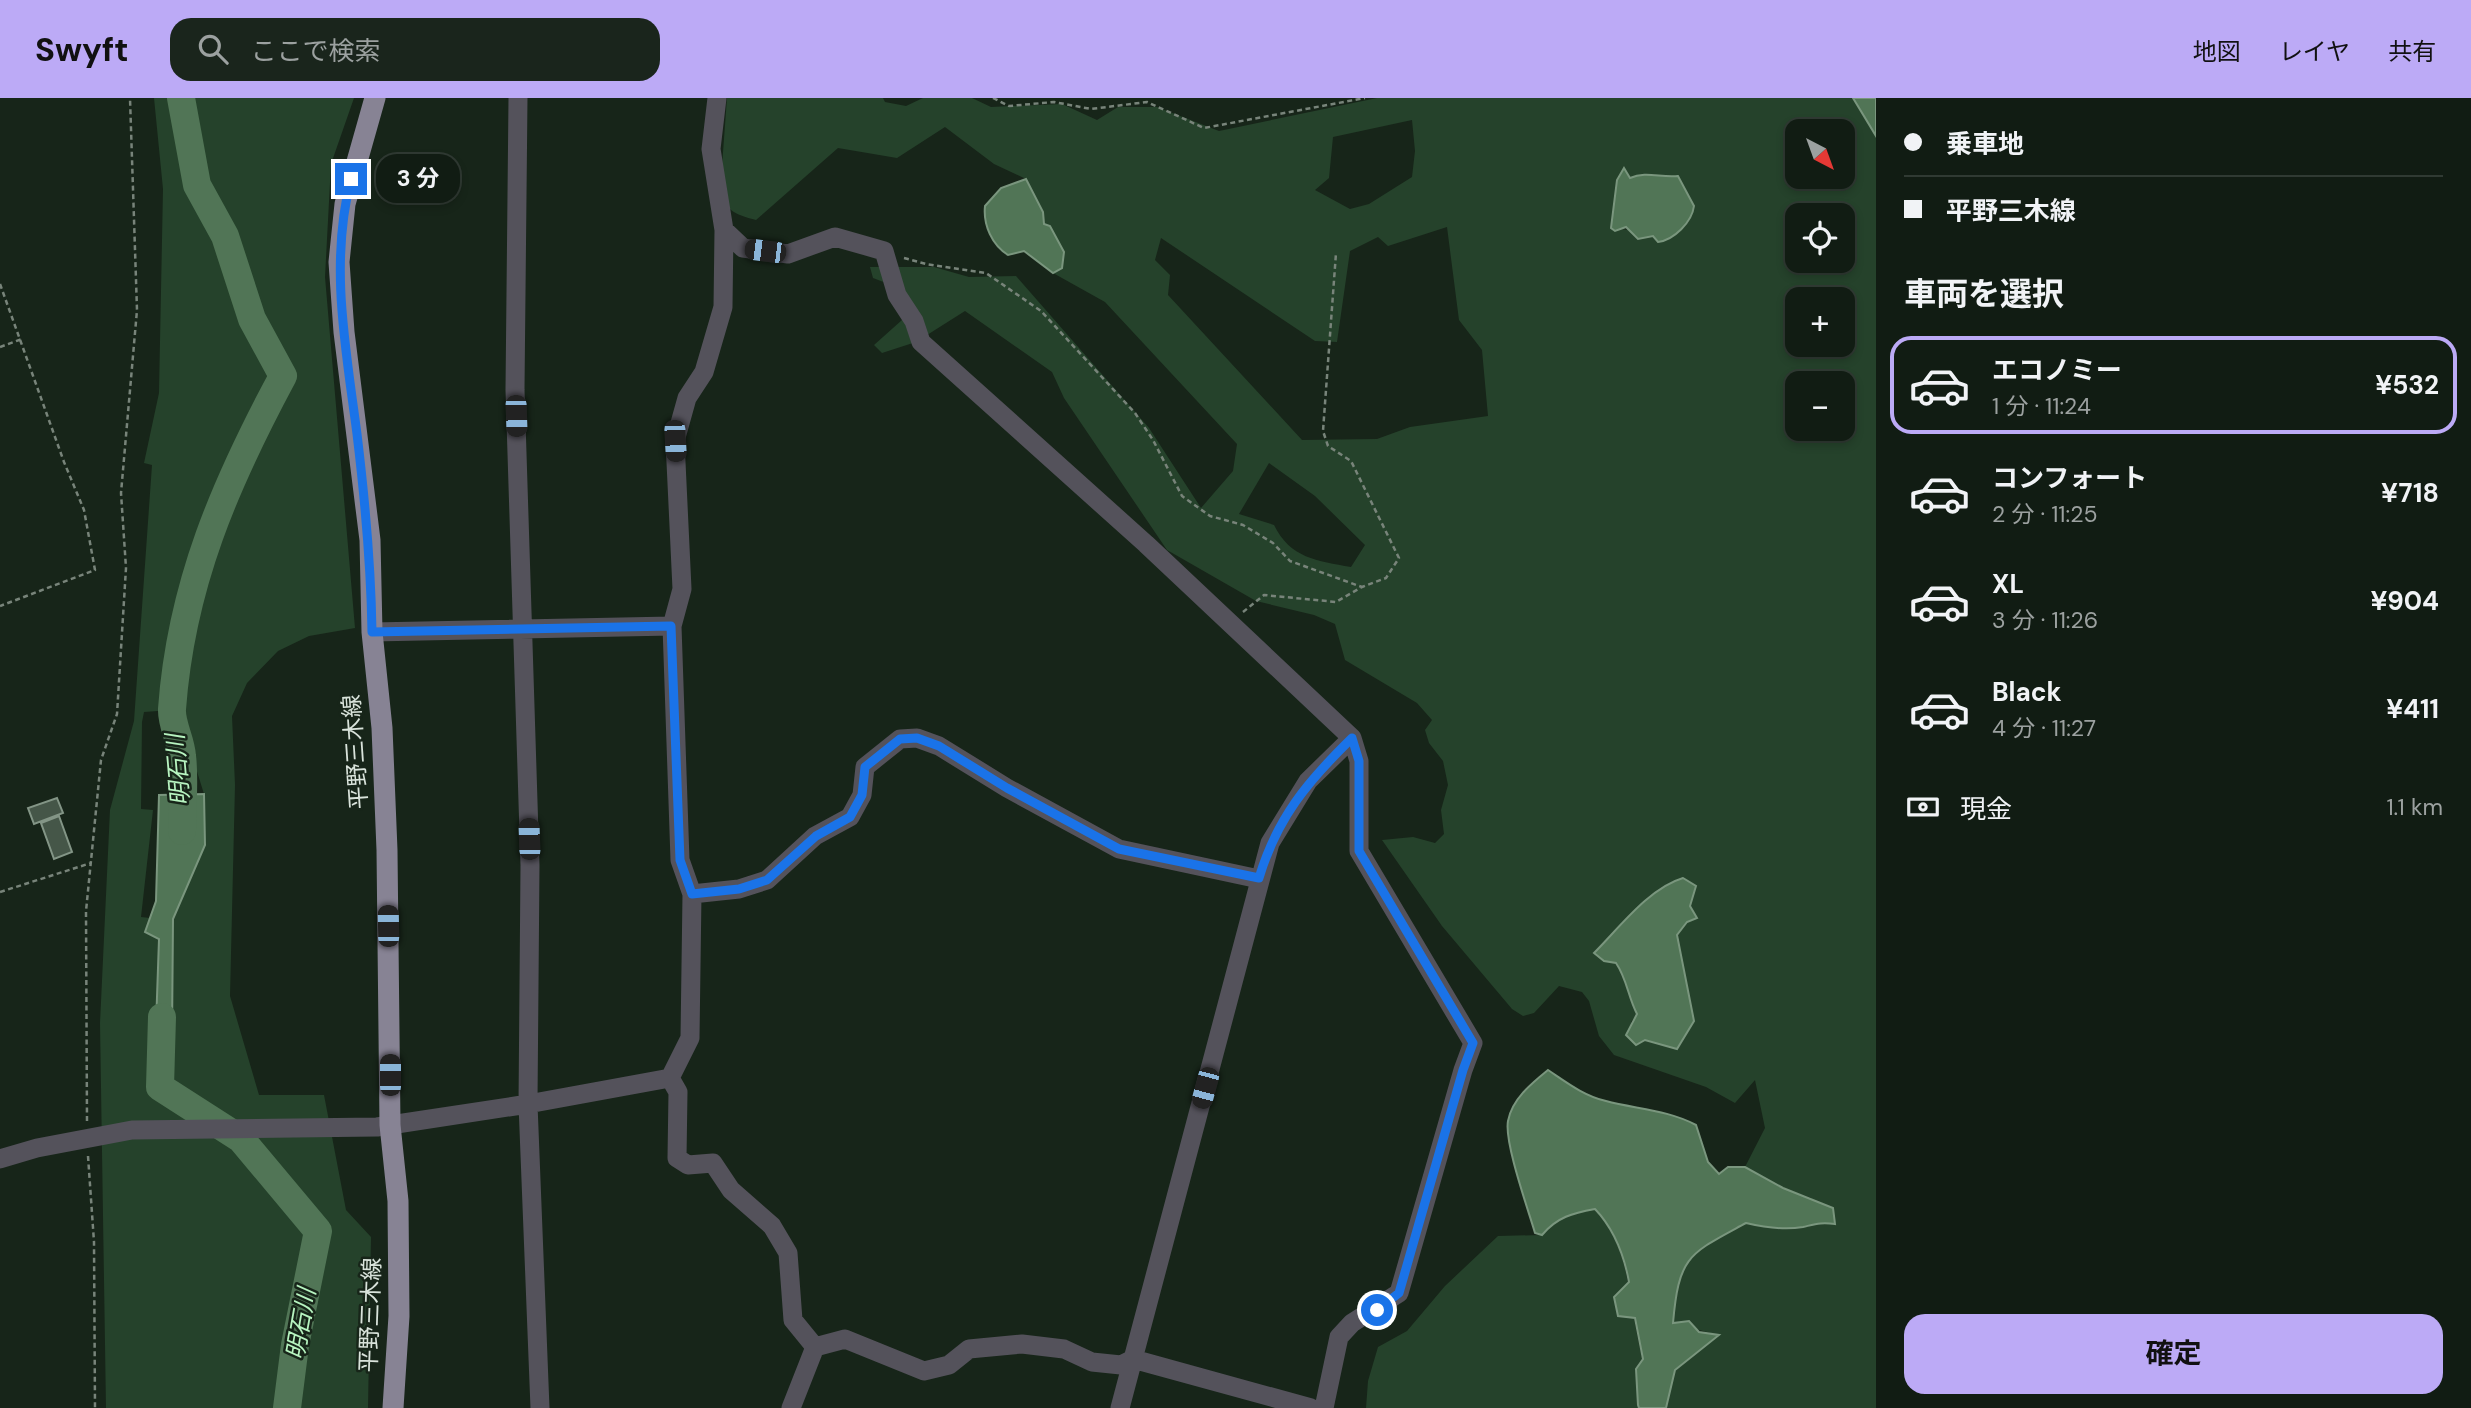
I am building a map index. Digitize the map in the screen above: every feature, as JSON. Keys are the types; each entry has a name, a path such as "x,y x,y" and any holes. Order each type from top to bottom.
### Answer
{"main road":[{"name":"平野三木線","path":"375,98 345,204 339,262 344,332 370,540 372,632 382,728 387,850 384,1126 398,1201 400,1316 393,1408"}],"street":[{"path":"518,98 515,390 530,865 528,1104 541,1408"},
{"path":"670,1078 690,1038 692,894 680,860 671,626 682,589 675,441 687,398 704,372 723,307 724,230 711,149 716,98"},
{"path":"724,230 743,248 788,254 835,237 884,251 897,295 914,321 921,342 1230,623 1352,738 1359,761 1359,851 1473,1043 1399,1293 1352,1323 1339,1337 1324,1408"},
{"path":"372,632 671,626"},
{"path":"692,894 739,889 767,880 816,836 850,817 862,795 865,767 900,739 917,738 939,746 1007,788 1119,849 1259,878"},
{"path":"1120,1408 1270,843 1308,782 1352,738"},
{"path":"0,1159 132,1130 384,1126 528,1104 670,1078"},
{"path":"670,1078 678,1092 677,1158 688,1165 713,1163 732,1190 772,1226 788,1253 793,1320 815,1347"},
{"path":"815,1347 845,1339 924,1371 949,1365 969,1349 1021,1344 1064,1349 1092,1362 1121,1364 1133,1359 1311,1408"},
{"path":"791,1408 815,1347"}],"path":[{"path":"94,1408 94,1241 87,1139 86,911 101,760 117,714 126,568 121,493 137,310 130,98"},
{"path":"993,98 1009,106 1054,102 1091,109 1147,102 1204,128 1365,98"},
{"path":"884,251 926,264 986,272 1041,311 1135,413 1153,440 1182,496 1210,516 1242,526 1273,543 1290,561 1362,587"},
{"path":"1230,623 1264,595 1336,602 1362,587 1386,578 1399,558 1351,461 1328,446 1323,431 1336,253"},
{"path":"0,284 84,510 95,570 0,606"},
{"path":"0,347 22,339"},
{"path":"0,892 91,863"}],"shaded area":[{"path":"154,98 354,98 331,164 325,277 355,628 309,636 278,651 247,683 232,716 235,785 230,996 259,1095 324,1095 346,1210 371,1237 368,1408 106,1408 100,1023 110,810 134,721 152,465 144,463 159,393 163,189","holes":["185,709 191,752 204,794 205,845 173,919 172,1034 168,1054 156,1055 159,939 145,931 150,918 141,917 153,810 141,809 144,712"]},
{"path":"727,98 883,98 885,102 906,106 923,98 972,98 991,107 1062,104 1097,120 1118,107 1157,107 1219,131 1377,98 1853,98 1876,136 1876,1408 1666,1408 1675,1370 1718,1335 1673,1323 1679,1282 1690,1259 1699,1250 1746,1223 1788,1228 1821,1223 1835,1224 1811,1198 1783,1188 1745,1167 1765,1128 1755,1080 1735,1103 1706,1087 1614,1055 1599,1036 1589,1001 1582,992 1559,986 1534,1013 1523,1016 1512,1009 1442,926 1382,840 1413,837 1435,843 1444,834 1441,810 1448,785 1443,761 1429,743 1425,730 1432,720 1417,703 1345,660 1335,624 1314,615 1256,601 1167,550 1064,398 1052,372 965,311 916,342 882,353 874,345 902,320 894,286 873,278 870,267 934,267 969,277 1016,276 1149,428 1201,508 1233,471 1237,444 1105,302 1053,273 1062,268 1044,224 1043,212 1026,179 994,164 945,127 897,158 838,148 756,220 734,212 726,205 720,193","holes":["1412,120 1415,151 1412,177 1369,204 1350,209 1315,190 1329,178 1333,137","1653,174 1665,178 1678,176 1688,222 1665,241 1638,232 1611,228 1617,180","1447,227 1459,320 1482,350 1488,416 1410,427 1377,439 1302,440 1168,295 1170,275 1155,260 1161,238 1315,341 1337,342 1350,251 1378,237 1388,246","1269,463 1315,496 1365,545 1351,567 1327,563 1296,551 1288,545 1274,525 1239,514","1673,881 1695,885 1687,922 1677,935 1694,1021 1677,1048 1645,1040 1631,1022 1637,1014 1620,968 1616,962 1604,961 1594,953 1644,904"]},
{"path":"1853,98 1876,98 1876,136"},
{"path":"1624,168 1630,178 1642,175 1678,176 1694,206 1690,218 1676,234 1658,242 1653,236 1638,239 1626,227 1615,231 1611,228 1617,180"},
{"path":"1026,179 1043,212 1044,224 1050,226 1064,252 1062,268 1053,273 1024,251 1008,255 1002,251 987,227 985,206 1001,188"},
{"path":"204,794 205,845 173,919 172,1034 167,1055 155,1055 159,939 145,932 156,901 159,795"},
{"path":"1683,878 1696,886 1690,906 1697,918 1687,922 1677,935 1694,1021 1677,1049 1645,1040 1636,1045 1626,1035 1637,1014 1623,975 1616,963 1604,961 1594,953 1646,900 1658,890"},
{"path":"1548,1070 1598,1099 1663,1113 1696,1125 1708,1162 1719,1174 1728,1167 1745,1167 1783,1188 1833,1208 1835,1224 1822,1223 1789,1228 1746,1223 1711,1242 1690,1259 1679,1283 1673,1323 1689,1321 1699,1332 1719,1335 1675,1370 1666,1408 1639,1408 1638,1405 1636,1369 1643,1359 1635,1318 1618,1316 1614,1297 1629,1282 1617,1243 1608,1225 1595,1209 1566,1217 1542,1235 1535,1233 1513,1159 1508,1121 1518,1099"},
{"path":"1596,1209 1617,1243 1628,1281 1643,1360 1636,1369 1639,1408 1366,1408 1368,1381 1378,1347 1407,1331 1445,1286 1498,1236 1542,1235 1566,1217"}],"building":[{"path":"57,798 63,813 34,824 28,808"},
{"path":"59,816 72,852 54,859 41,823"}],"waterway":[{"name":"明石川","path":"181,98 197,185 225,236 252,319 283,376 242,456 225,496 209,536 185,620 172,709 183,765 182,831"},
{"name":"明石川","path":"162,1017 160,1087 241,1139 318,1231 295,1345 287,1408"}],"route":[{"path":"351,179 345,204 339,262 344,332 370,540 372,632 671,626 680,860 692,894 739,889 767,880 816,836 850,817 862,795 865,767 900,739 917,738 939,746 1007,788 1119,849 1259,878 1270,843 1285,816 1308,782 1352,738 1359,761 1359,851 1473,1043 1399,1293 1377,1310"}]}
